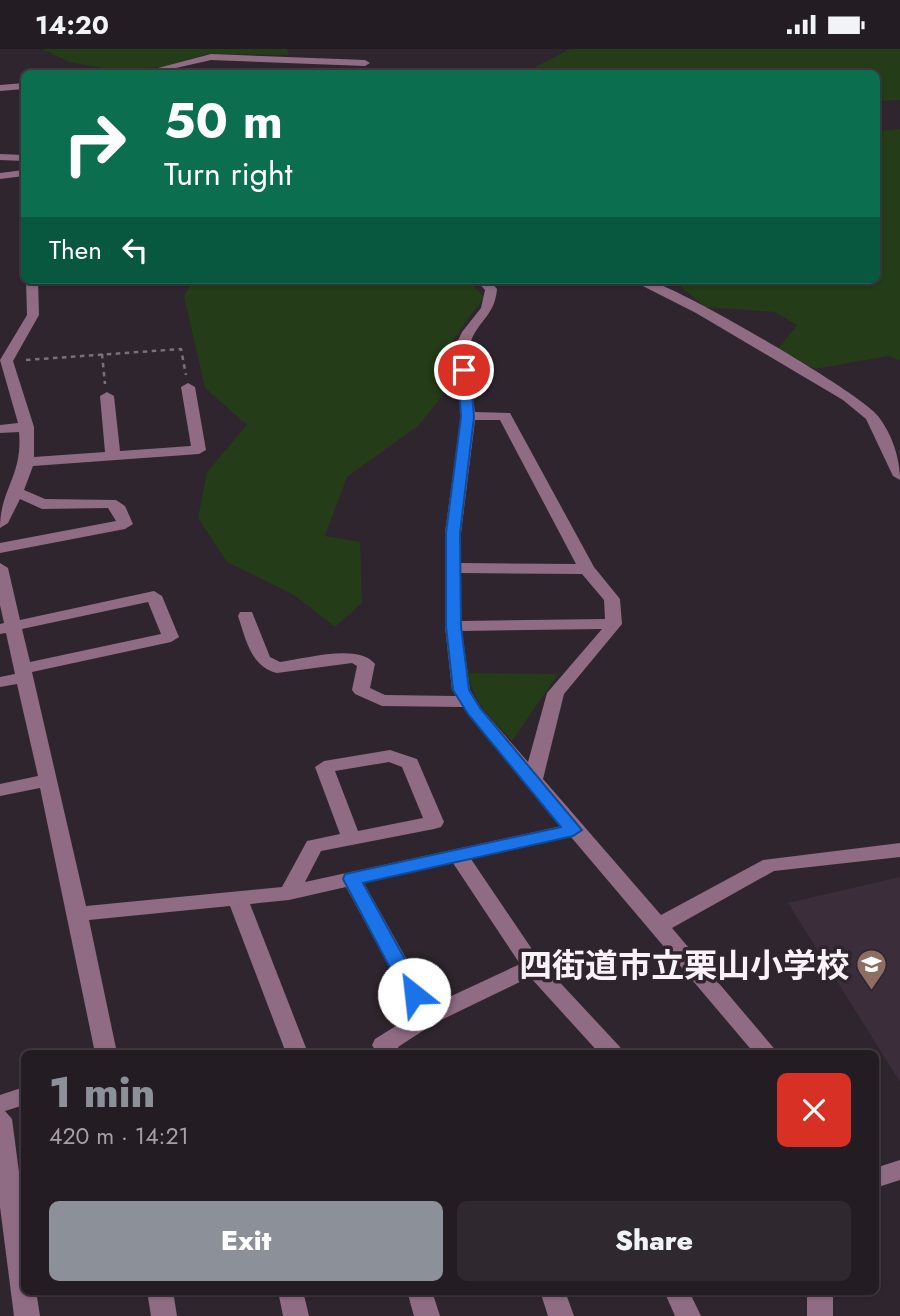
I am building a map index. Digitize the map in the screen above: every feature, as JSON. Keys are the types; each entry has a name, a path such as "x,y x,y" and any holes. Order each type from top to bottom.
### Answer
{"street":[{"path":"157,70 211,57 367,59 358,70"},
{"path":"0,88 21,86"},
{"path":"0,157 21,158"},
{"path":"0,176 21,173"},
{"path":"0,523 3,507 22,478 27,427 3,361 33,315 32,284"},
{"path":"486,284 491,289 491,305 485,316 464,338 462,347 468,417 453,533 453,626 461,690 573,830 660,925 764,1050"},
{"path":"646,284 701,310 848,397 872,417 900,476"},
{"path":"25,463 199,450 188,387"},
{"path":"107,396 113,456"},
{"path":"468,417 505,416 587,569 612,599 614,624 592,655 556,693 533,779"},
{"path":"0,429 27,427"},
{"path":"0,548 125,524 117,506 111,503 42,504 15,491"},
{"path":"453,568 587,569"},
{"path":"0,571 7,628 25,672 105,1050"},
{"path":"0,683 25,672 171,637 154,596 7,628"},
{"path":"246,616 263,660 277,668 355,657 366,664 361,690 382,700 469,702"},
{"path":"453,626 614,624"},
{"path":"289,893 314,845 351,838 435,822 410,763 390,756 324,767 351,838"},
{"path":"0,790 49,781"},
{"path":"78,914 289,893 573,830"},
{"path":"660,925 770,865 900,850"},
{"path":"458,856 533,967 609,1050"},
{"path":"352,879 427,1017"},
{"path":"237,898 296,1050"},
{"path":"387,1050 383,1045 427,1017 533,967"},
{"path":"0,1104 21,1097"},
{"path":"0,1119 21,1272"},
{"path":"879,1177 900,1170"},
{"path":"24,1295 27,1316"},
{"path":"161,1295 164,1316"},
{"path":"291,1295 296,1316"},
{"path":"420,1295 427,1316"},
{"path":"553,1295 561,1316"},
{"path":"678,1295 688,1316"},
{"path":"820,1295 820,1316"}],"path":[{"path":"3,361 181,349 188,387"},
{"path":"102,355 107,396"}],"shaded area":[{"name":"四街道市立栗山小学校","path":"900,877 900,1082 788,903"}],"green space":[{"path":"42,49 287,49 289,55 207,54 168,66 130,70 69,62"},
{"path":"570,49 900,49 900,100 880,101 880,70 547,70 535,67"},
{"path":"900,129 900,360 888,356 815,369 778,349 797,325 775,312 705,307 678,284 880,284 880,131"},
{"path":"191,284 472,284 484,297 453,340 450,386 419,425 347,477 325,536 360,542 362,603 335,627 294,595 227,562 198,518 207,472 247,425 205,388 184,296"},
{"path":"468,673 558,674 512,741 479,702"}],"place":[{"name":"四街道市立栗山小学校","path":"872,992"}],"route":[{"path":"414,994 352,879 573,830 474,711 461,690 453,626 453,533 468,417 464,370"}]}
